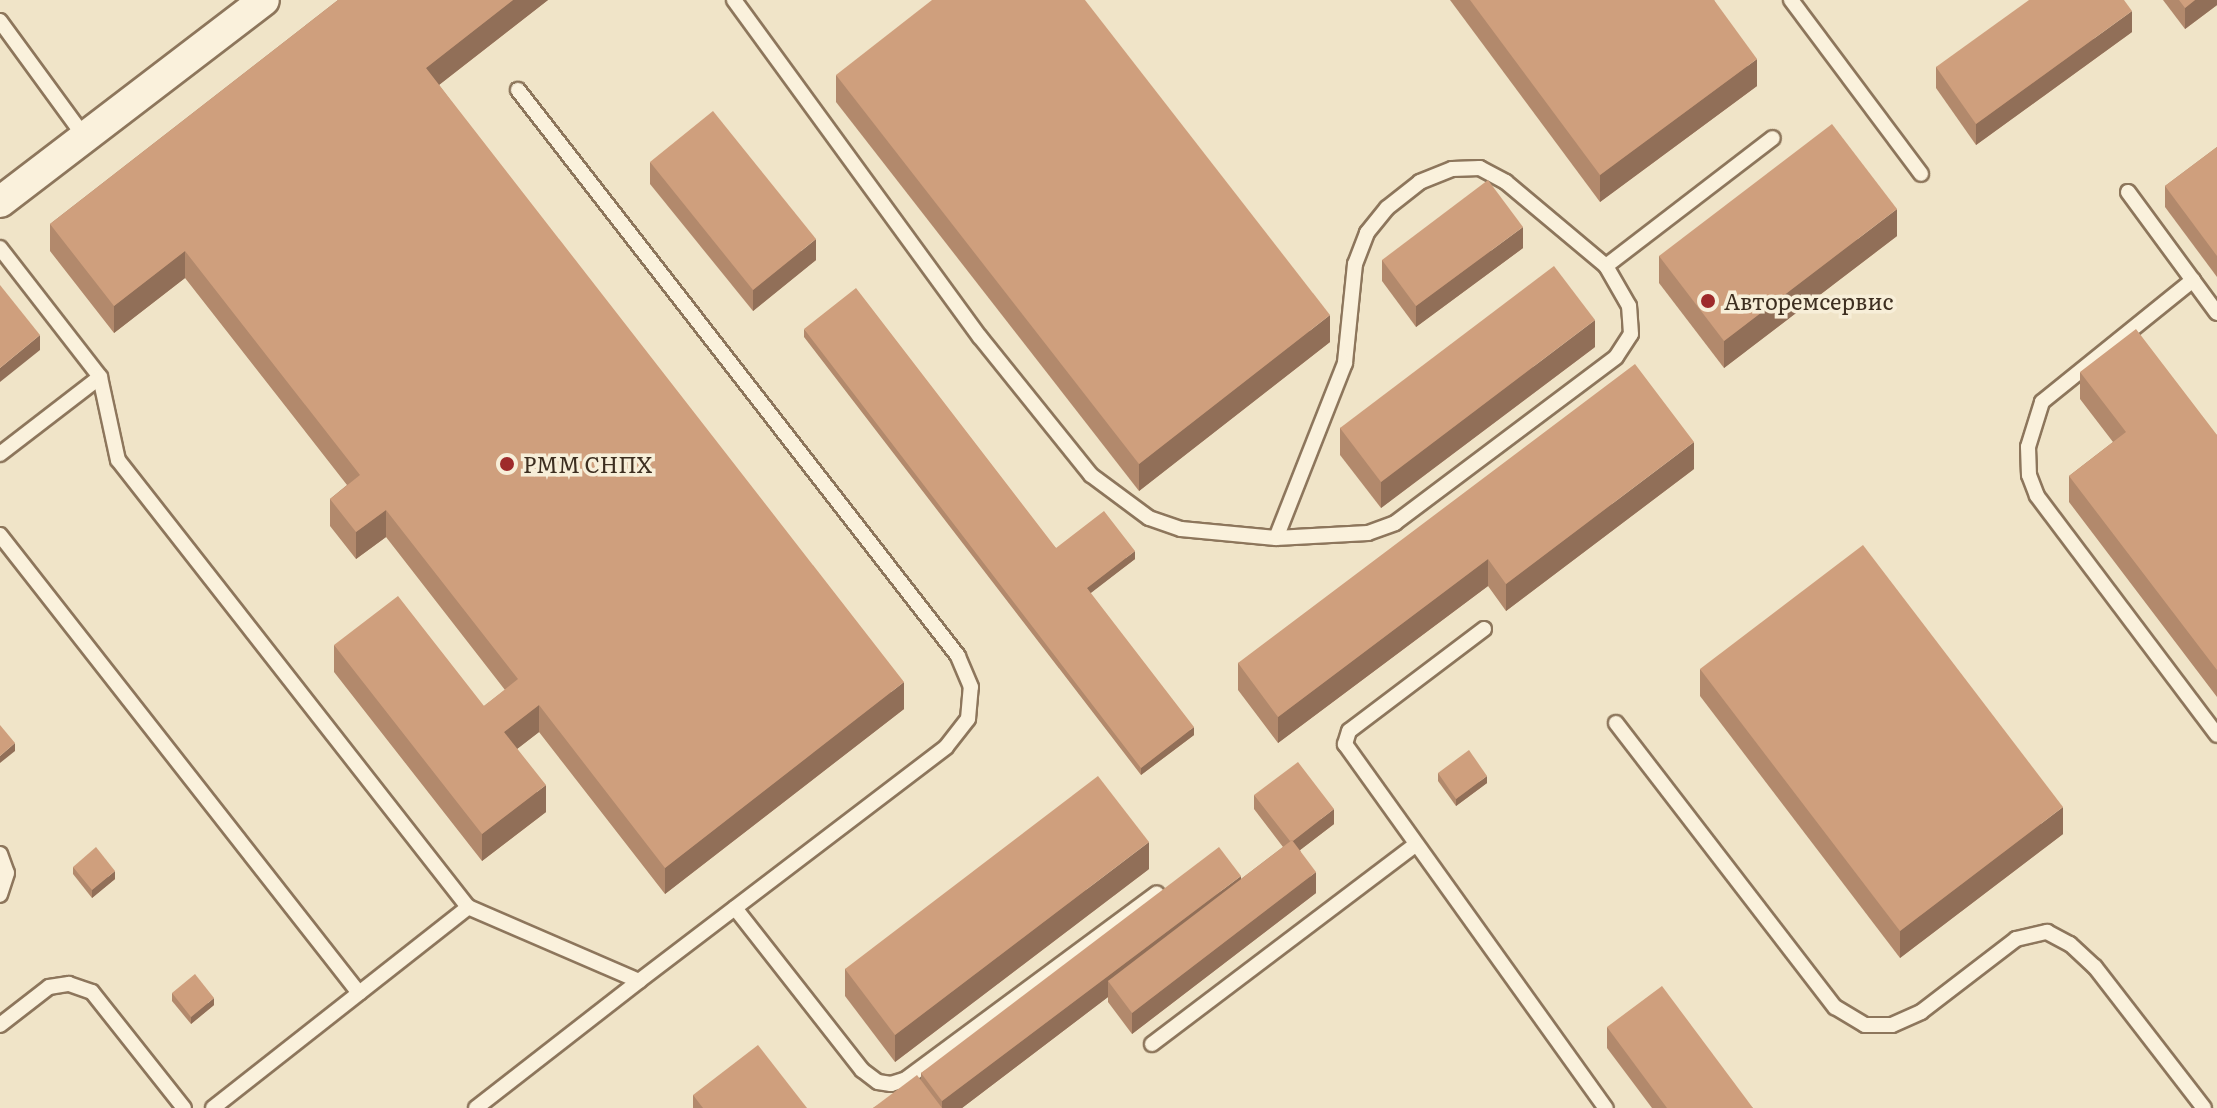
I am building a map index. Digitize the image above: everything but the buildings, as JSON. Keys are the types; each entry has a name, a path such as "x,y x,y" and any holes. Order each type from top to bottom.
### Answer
{"street":[{"path":"0,202 264,0"}],"lane":[{"path":"734,0 980,337 1091,475 1149,518 1181,529 1276,538 1368,533 1395,523 1616,357 1631,334 1629,306 1606,266 1506,182 1480,168 1452,169 1420,182 1387,208 1367,233 1355,264 1345,363 1276,538"},
{"path":"1791,0 1921,174"},
{"path":"0,21 84,136"},
{"path":"476,1108 946,747 968,719 971,687 958,656 518,90"},
{"path":"1606,266 1773,138"},
{"path":"2128,192 2217,313"},
{"path":"0,248 100,377 118,460 468,907 639,981"},
{"path":"2193,280 2042,402 2028,447 2029,475 2037,496 2217,735"},
{"path":"0,454 100,377"},
{"path":"0,535 359,993"},
{"path":"1484,629 1349,731 1345,744 1349,757 1606,1108"},
{"path":"1616,723 1835,1007 1865,1025 1892,1025 1921,1012 2016,939 2047,932 2070,944 2095,967 2204,1108"},
{"path":"1152,1044 1414,846"},
{"path":"0,854 7,873 0,895"},
{"path":"735,908 862,1070 878,1082 891,1084 906,1079 1157,893"},
{"path":"213,1108 468,907"},
{"path":"0,1025 49,987 69,984 92,992 184,1108"}],"place":[{"name":"Авторемсервис","path":"1708,301"},
{"name":"РММ СНПХ","path":"507,464"}]}
